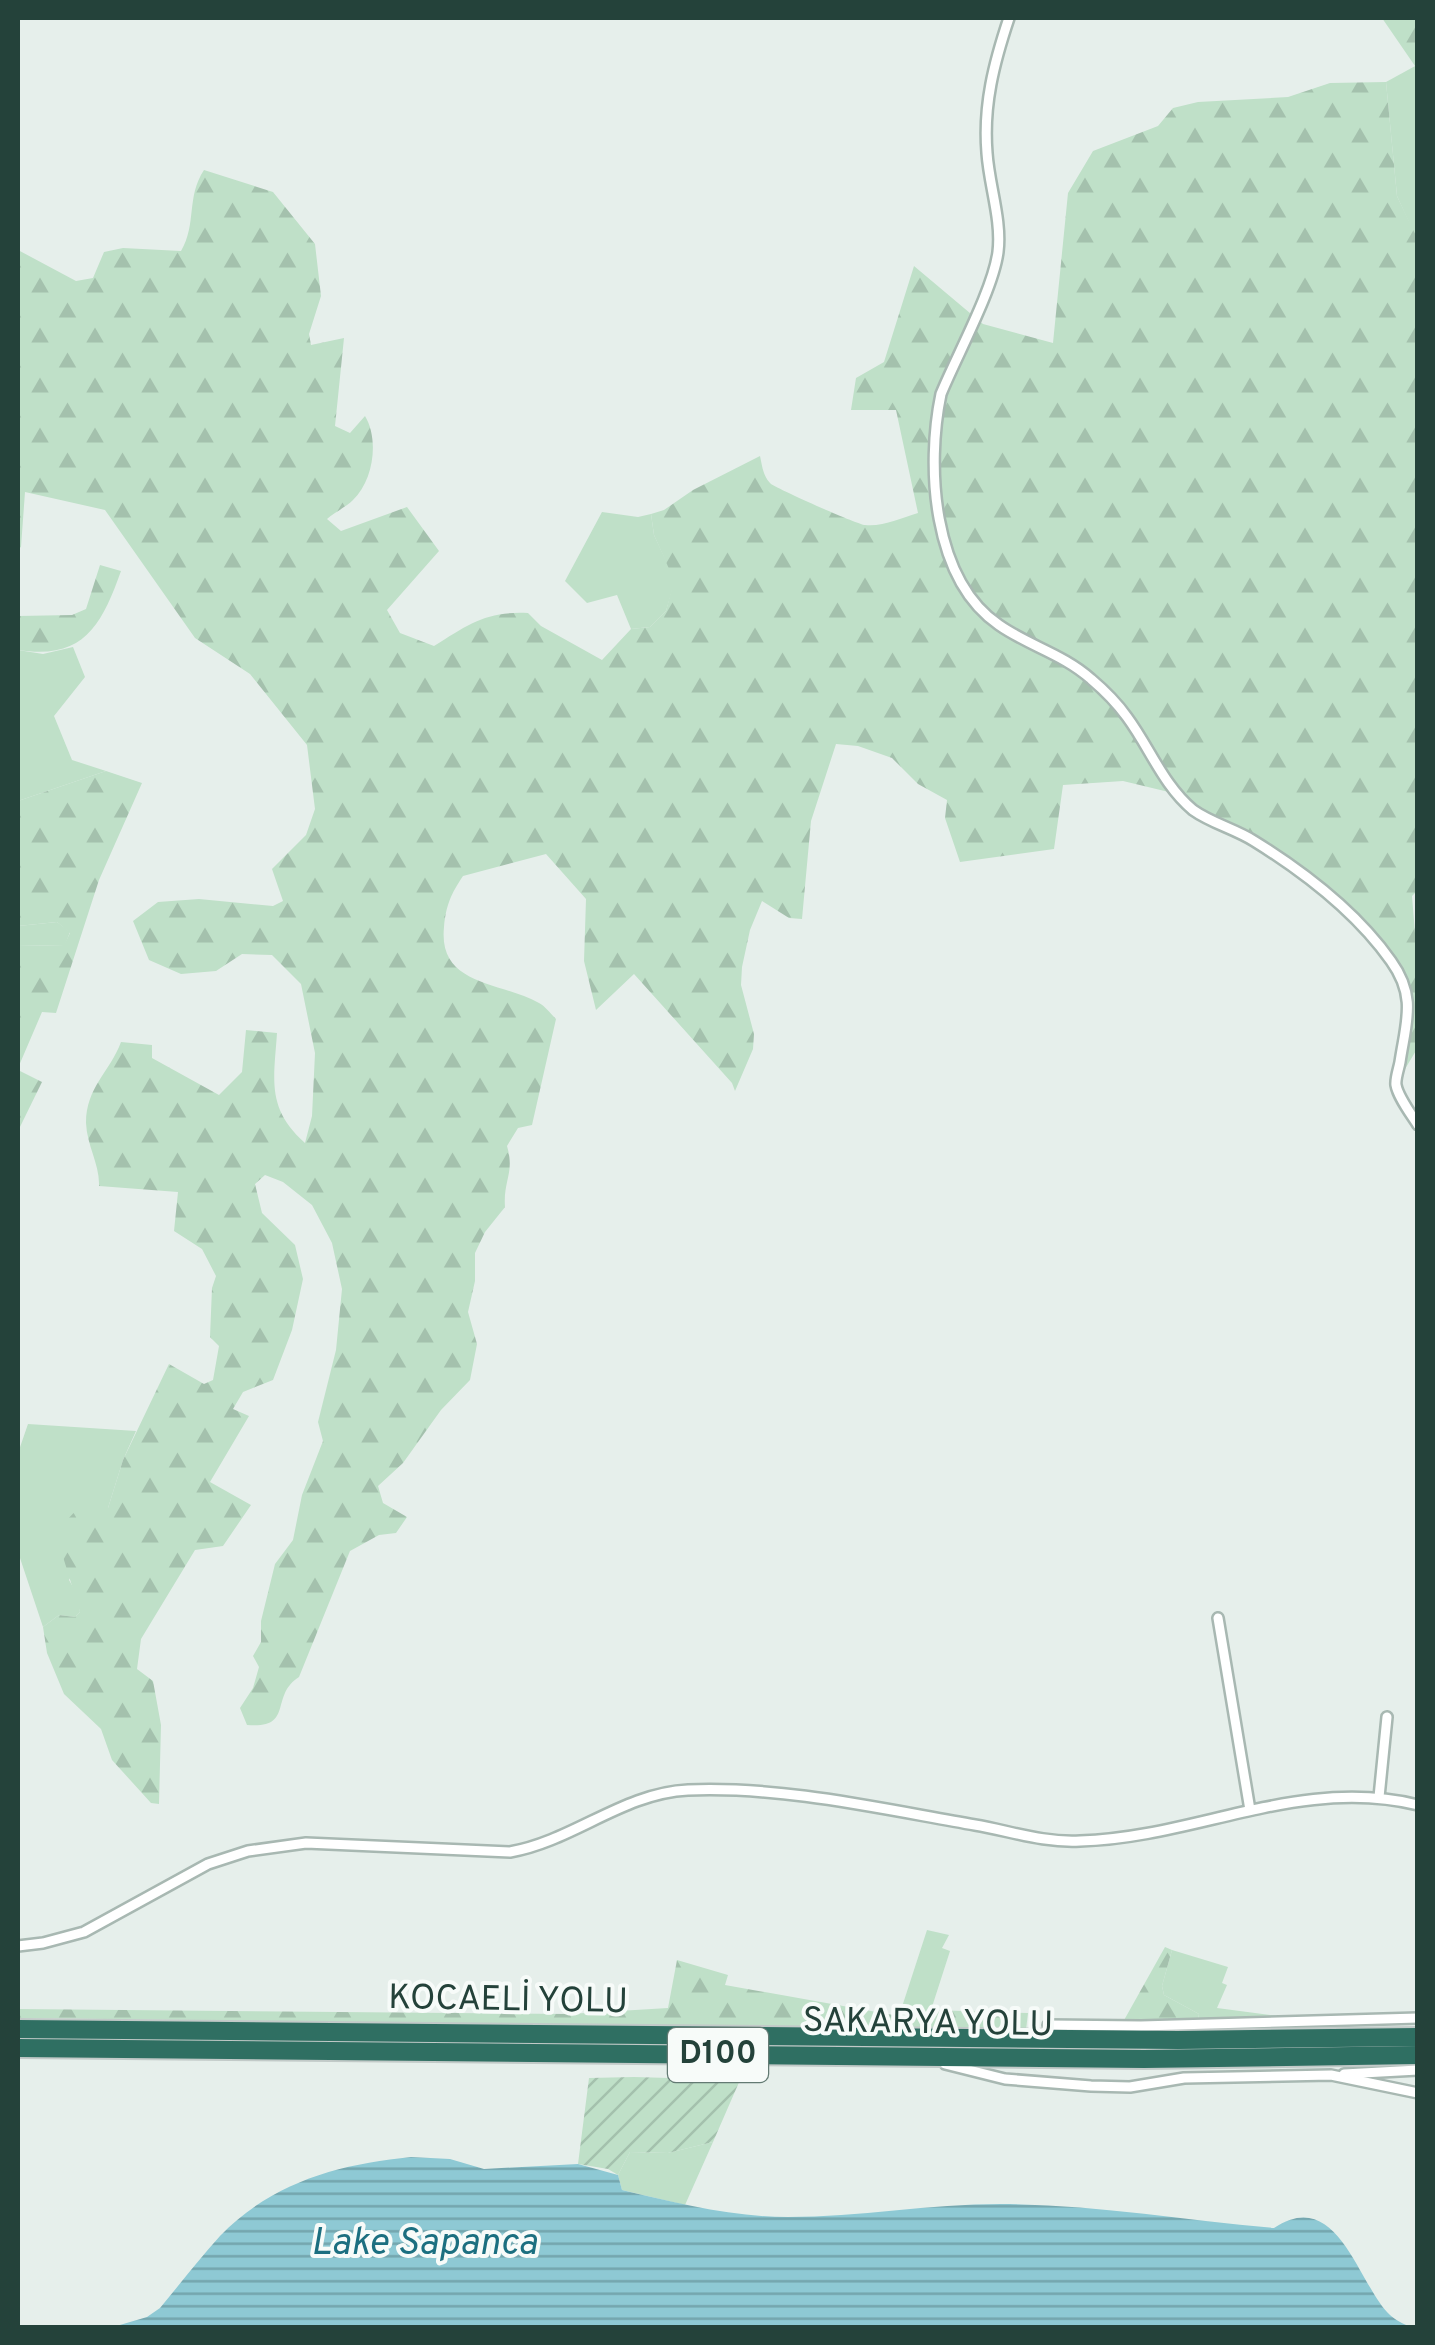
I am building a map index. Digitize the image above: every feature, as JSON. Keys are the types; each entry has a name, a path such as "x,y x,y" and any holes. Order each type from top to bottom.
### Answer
{"highway":[{"name":"KOCAELİ YOLU","path":"18,2029 1198,2040 1418,2037"},
{"name":"SAKARYA YOLU","path":"18,2048 1144,2060 1418,2055"}],"street":[{"path":"1008,18 993,67 986,115 998,249 993,275 941,394 933,446 935,500 962,586 982,612 1012,634 1063,657 1089,677 1128,718 1165,780 1195,812 1251,838 1296,870 1360,925 1392,962 1405,987 1410,1011 1396,1084 1418,1125"},
{"path":"1218,1618 1250,1810"},
{"path":"1378,1797 1387,1716"},
{"path":"18,1946 84,1932 208,1864 248,1851 306,1844 510,1852 541,1844 632,1802 673,1792 774,1794 1064,1841 1098,1840 1328,1798 1378,1797 1418,1805"},
{"path":"1048,2025 1418,2018"},
{"path":"919,2057 1005,2080 1091,2086 1130,2087 1184,2078 1418,2070"},
{"path":"1331,2074 1418,2093"}],"green space":[{"path":"1382,18 1417,18 1417,65 1415,66"},
{"path":"1417,65 1417,240 1397,196 1386,82"},
{"path":"1386,82 1397,196 1418,240 1418,890 1412,896 1418,970 1417,1049 1396,1084 1405,987 1361,925 1296,870 1195,811 1177,794 1123,781 1063,785 1054,849 960,862 945,818 947,800 918,784 892,758 858,746 836,744 811,821 802,919 789,918 762,901 750,930 741,985 754,1034 753,1049 735,1091 634,974 596,1010 584,961 586,899 546,854 463,876 445,919 445,946 451,961 475,979 539,1003 556,1019 532,1125 518,1128 507,1146 510,1163 505,1207 485,1232 475,1253 475,1281 468,1312 477,1344 470,1380 441,1410 403,1463 378,1486 383,1503 407,1517 396,1533 379,1535 350,1551 299,1677 285,1693 277,1717 262,1725 247,1725 240,1708 253,1688 259,1667 253,1656 261,1642 261,1621 275,1564 293,1540 302,1495 323,1441 318,1422 336,1350 342,1289 332,1243 312,1205 283,1182 265,1175 255,1184 262,1213 295,1245 303,1279 292,1330 273,1380 243,1392 233,1409 249,1416 210,1482 251,1505 223,1546 195,1550 141,1639 137,1669 153,1681 161,1725 159,1804 151,1803 112,1760 101,1729 64,1694 47,1653 43,1627 59,1615 75,1617 80,1612 56,1534 83,1507 108,1508 123,1460 169,1364 204,1384 213,1380 219,1346 210,1337 216,1276 202,1249 174,1231 178,1192 99,1186 87,1131 87,1110 94,1089 121,1042 152,1045 152,1058 219,1095 242,1072 246,1030 277,1033 274,1079 278,1105 292,1130 305,1143 312,1116 315,1053 301,984 272,955 242,954 216,971 181,974 149,960 133,921 158,902 199,899 273,906 283,901 272,869 306,835 315,809 307,745 250,674 195,638 105,510 25,492 18,549 18,250 76,281 93,278 104,252 123,248 181,251 189,231 195,190 204,170 273,192 315,244 321,296 309,334 311,345 344,338 335,426 350,433 365,416 372,436 366,482 353,500 327,519 341,531 407,507 439,551 387,610 400,633 434,646 478,620 528,613 541,626 602,660 631,629 650,627 666,611 674,580 654,535 651,514 760,456 771,484 859,523 878,525 918,513 896,410 851,410 856,378 884,362 914,266 983,324 1053,343 1068,193 1093,151 1158,126 1173,108 1198,102 1288,97 1330,83"},
{"path":"602,512 638,517 651,514 654,535 675,580 666,611 650,627 631,629 617,595 587,603 565,581"},
{"path":"100,565 121,571 106,608 86,635 59,650 18,650 18,616 72,615 86,609"},
{"path":"73,647 85,677 54,716 72,760 106,771 18,801 18,650 43,654"},
{"path":"106,771 142,783 99,880 56,1013 42,1012 18,1068 18,946 64,945 70,933 57,922 18,926 18,801"},
{"path":"57,922 70,932 65,945 18,946 18,926"},
{"path":"18,1070 42,1082 18,1131"},
{"path":"28,1424 136,1431 108,1508 69,1580 77,1594 80,1612 75,1617 59,1615 43,1627 18,1552 18,1453"},
{"path":"927,1930 949,1935 942,1948 950,1951 931,2010 899,2016"},
{"path":"1165,1947 1172,1950 1162,1986 1164,1995 1199,2014 1198,2020 1123,2022"},
{"path":"1172,1950 1228,1967 1222,1983 1227,1985 1217,2008 1294,2018 1198,2020 1199,2014 1164,1995 1162,1986"},
{"path":"677,1960 728,1975 725,1985 899,2016 931,2010 1028,2013 1026,2030 18,2018 18,2009 569,2014 668,2008"},
{"path":"589,2078 740,2080 713,2142 668,2153 630,2152 618,2175 608,2169 578,2164"},
{"path":"713,2142 685,2205 622,2190 618,2175 630,2152 668,2153"}],"water":[{"name":"Lake Sapanca","path":"411,2157 450,2159 484,2169 578,2164 618,2175 622,2190 746,2215 815,2216 1001,2204 1103,2209 1274,2228 1296,2218 1315,2219 1344,2244 1390,2315 1410,2327 113,2327 147,2317 160,2308 220,2236 262,2202 333,2171"}]}
